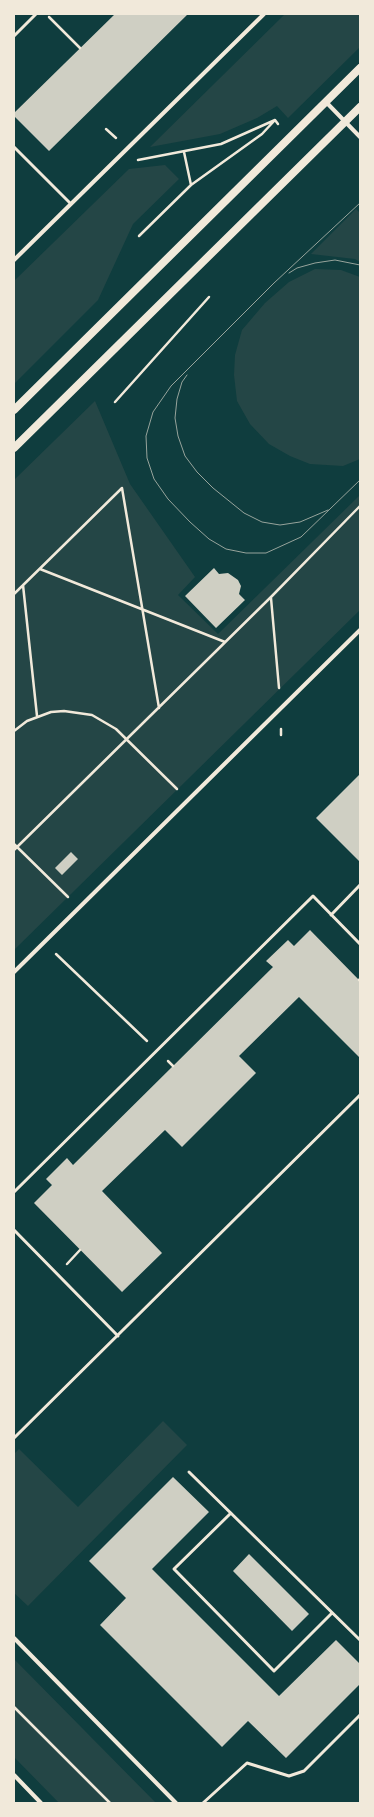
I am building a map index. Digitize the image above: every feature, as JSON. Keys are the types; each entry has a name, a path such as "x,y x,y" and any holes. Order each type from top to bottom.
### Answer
{"main road":[{"path":"14,410 360,68"},
{"path":"14,448 360,107"}],"street":[{"path":"14,260 264,14"},
{"path":"326,102 360,137"},
{"path":"14,972 360,630"},
{"path":"14,1638 176,1803"},
{"path":"14,1775 41,1803"}],"lane":[{"path":"14,36 36,14"},
{"path":"14,147 71,204"},
{"path":"331,915 360,886"},
{"path":"14,1192 313,896 360,944"},
{"path":"14,1438 360,1095"},
{"path":"14,1230 118,1336"},
{"path":"189,1472 360,1640"},
{"path":"230,1513 174,1569 274,1671 332,1613"},
{"path":"203,1803 247,1763 289,1776 304,1771 360,1715"}],"path":[{"path":"46,14 80,48"},
{"path":"274,120 280,126"},
{"path":"137,160 221,144 274,120"},
{"path":"139,236 191,185 262,134 274,120"},
{"path":"106,129 116,138"},
{"path":"184,152 191,185"},
{"path":"115,402 208,297"},
{"path":"14,594 122,488 159,708"},
{"path":"14,850 271,597 360,506"},
{"path":"40,569 225,642"},
{"path":"23,585 37,716"},
{"path":"271,597 281,708 281,735"},
{"path":"14,731 37,716 51,712 64,711 92,715 116,729 188,800"},
{"path":"14,844 79,908"},
{"path":"56,954 173,1066"},
{"path":"14,1707 110,1803"}],"shaded area":[{"path":"285,14 360,14 360,47 288,118 277,106 257,118 220,134 150,147"},
{"path":"165,165 179,179 133,224 98,300 14,384 14,281 129,169"},
{"path":"356,209 360,213 360,262 355,259 311,254"},
{"path":"315,269 341,270 360,277 360,459 343,466 310,464 290,456 269,444 250,424 237,401 234,375 235,355 242,330 265,303 289,282"},
{"path":"95,401 130,484 195,577 178,595 218,634 360,495 360,610 14,950 14,480"},
{"path":"163,1421 187,1445 28,1606 14,1593 14,1454 19,1449 78,1507"},
{"path":"14,1659 156,1803 59,1803 14,1757"}],"building":[{"path":"115,14 188,14 49,151 14,116 14,113"},
{"path":"214,568 219,574 228,573 238,580 241,586 239,594 245,600 216,628 185,596"},
{"path":"360,774 360,862 316,818"},
{"path":"71,852 78,859 62,875 55,868"},
{"path":"310,930 360,981 360,1058 299,997 239,1056 256,1073 182,1147 165,1130 102,1191 162,1253 122,1292 34,1203 52,1185 46,1179 67,1158 73,1165 273,967 266,961 288,940 294,946"},
{"path":"173,1477 209,1512 152,1569 279,1696 336,1640 360,1664 360,1684 286,1758 248,1721 222,1747 100,1625 126,1598 89,1561"},
{"path":"249,1554 309,1614 292,1631 233,1571"}],"tram line":[{"path":"360,203 274,283 171,386 153,412 146,436 147,458 154,479 168,499 209,539 226,549 246,553 266,553 301,537 360,480"},
{"path":"289,273 297,268 335,260 360,265"},
{"path":"187,375 182,382 177,399 175,418 178,436 185,456 197,472 213,488 244,513 262,522 280,525 300,522 328,510"}]}
